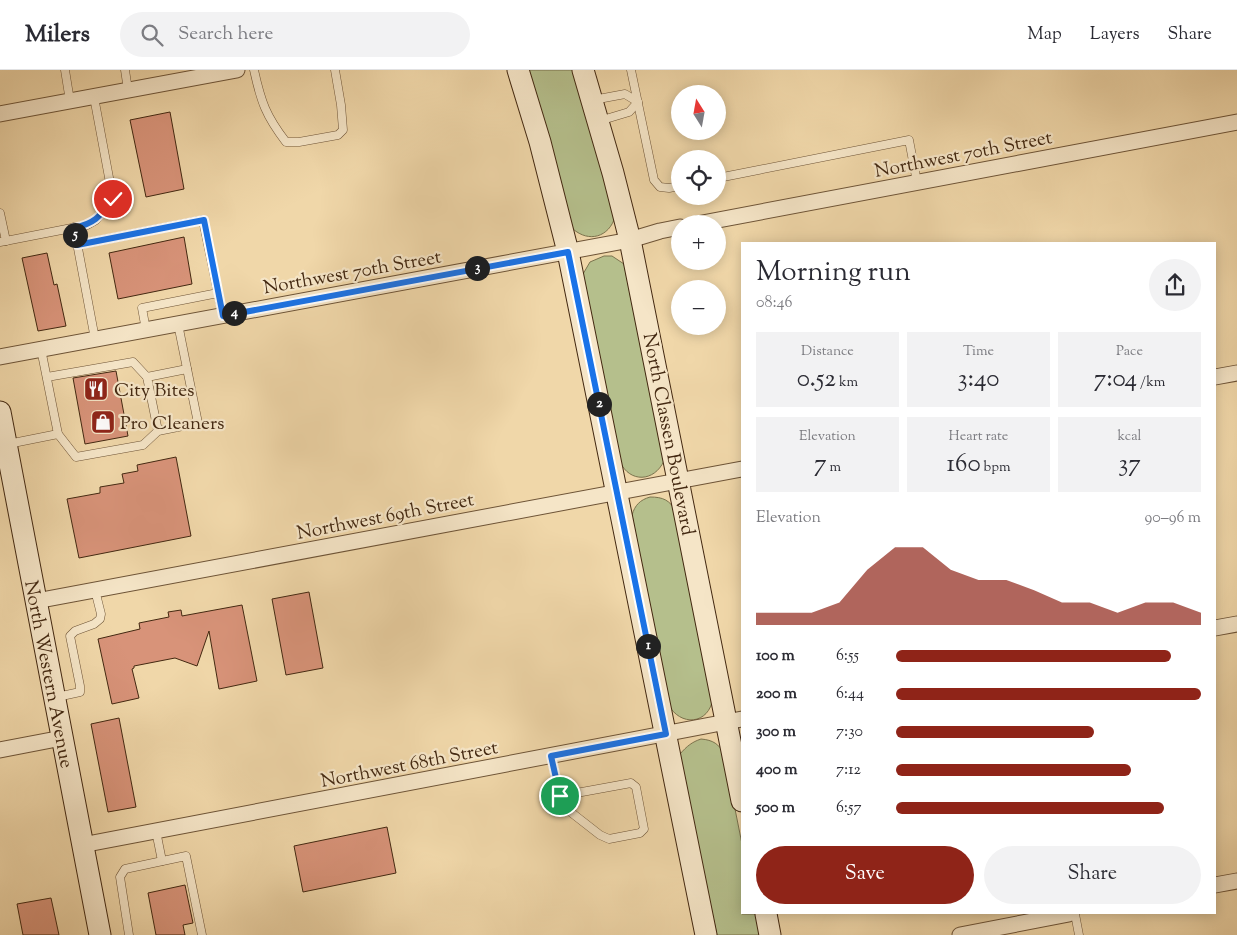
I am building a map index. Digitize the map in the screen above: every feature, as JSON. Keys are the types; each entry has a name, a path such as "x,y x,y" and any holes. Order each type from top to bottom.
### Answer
{"street":[{"path":"0,114 237,70"},
{"path":"518,70 540,142 568,252 706,935"},
{"name":"North Classen Boulevard","path":"583,70 599,121 630,240 679,481 734,721 741,791"},
{"name":"Northwest 70th Street","path":"726,218 1237,122"},
{"name":"Northwest 70th Street","path":"0,357 568,252 630,240 671,229"},
{"path":"1216,377 1237,373"},
{"name":"North Western Avenue","path":"0,412 6,444 6,473 36,601 100,935"},
{"name":"Northwest 69th Street","path":"36,601 741,469"},
{"path":"1216,628 1237,624"},
{"name":"Northwest 68th Street","path":"82,845 734,721"},
{"path":"0,750 62,738"},
{"path":"1216,886 1237,881"},
{"path":"766,914 770,935"},
{"path":"960,935 1069,914"}],"lane":[{"path":"65,70 70,101"},
{"path":"125,70 128,90"},
{"path":"254,70 260,100 275,128 286,142 298,142 338,135 343,130 335,70"},
{"path":"631,70 654,180 660,187 671,188"},
{"path":"592,100 626,94 638,102"},
{"path":"0,213 3,241 74,228 87,225 96,220 113,199 94,97"},
{"path":"599,121 629,112 638,102"},
{"path":"726,176 909,140 917,182"},
{"path":"77,245 204,220 223,316"},
{"path":"74,228 95,339"},
{"path":"146,330 142,308 218,293"},
{"path":"42,349 58,434 76,457 143,445 158,431 198,423 178,324"},
{"path":"46,377 133,362 147,377 158,431"},
{"path":"147,377 187,369"},
{"path":"6,444 58,434"},
{"path":"54,698 80,692 70,636 75,631 94,624 100,619 101,614 95,590"},
{"path":"551,756 560,796 568,810 600,835 609,839 640,833 644,829 636,786 632,783 560,796"},
{"path":"156,831 162,861"},
{"path":"129,935 120,877 125,869 186,856 202,935"},
{"path":"1075,914 1079,935"}],"green space":[{"path":"527,70 574,70 615,217 608,229 598,236 585,236 573,229"},
{"path":"604,256 612,256 624,264 664,461 660,468 648,476 642,477 630,474 620,462 583,274 590,262"},
{"path":"650,497 666,500 676,512 713,698 706,714 694,720 680,717 668,704 632,515 638,503"},
{"path":"701,739 709,740 715,743 724,754 741,839 741,914 757,914 761,935 717,935 680,763 680,754 695,741"}],"building":[{"path":"170,112 184,189 146,197 130,120"},
{"path":"184,237 192,284 118,299 109,253"},
{"path":"47,253 54,285 57,284 66,326 38,331 22,258"},
{"path":"116,371 128,436 85,444 73,378"},
{"path":"176,457 191,536 79,558 67,499 100,493 100,487 124,483 122,474 138,471 137,465"},
{"path":"309,592 323,668 286,675 272,599"},
{"path":"242,605 257,681 219,689 209,631 197,666 175,658 134,666 132,669 139,698 112,704 98,639 140,629 139,623 169,617 168,612 181,610 182,616"},
{"path":"119,718 136,807 108,812 91,724"},
{"path":"387,827 396,873 303,892 294,846"},
{"path":"185,885 193,923 183,925 185,935 156,935 148,893"},
{"path":"51,898 59,935 23,935 17,904"}],"place":[{"name":"City Bites","path":"96,389"},
{"name":"Pro Cleaners","path":"103,422"}],"route":[{"path":"113,199 96,220 87,225 74,228 77,245 204,220 223,316 568,252 666,734 551,756 560,796"}]}
